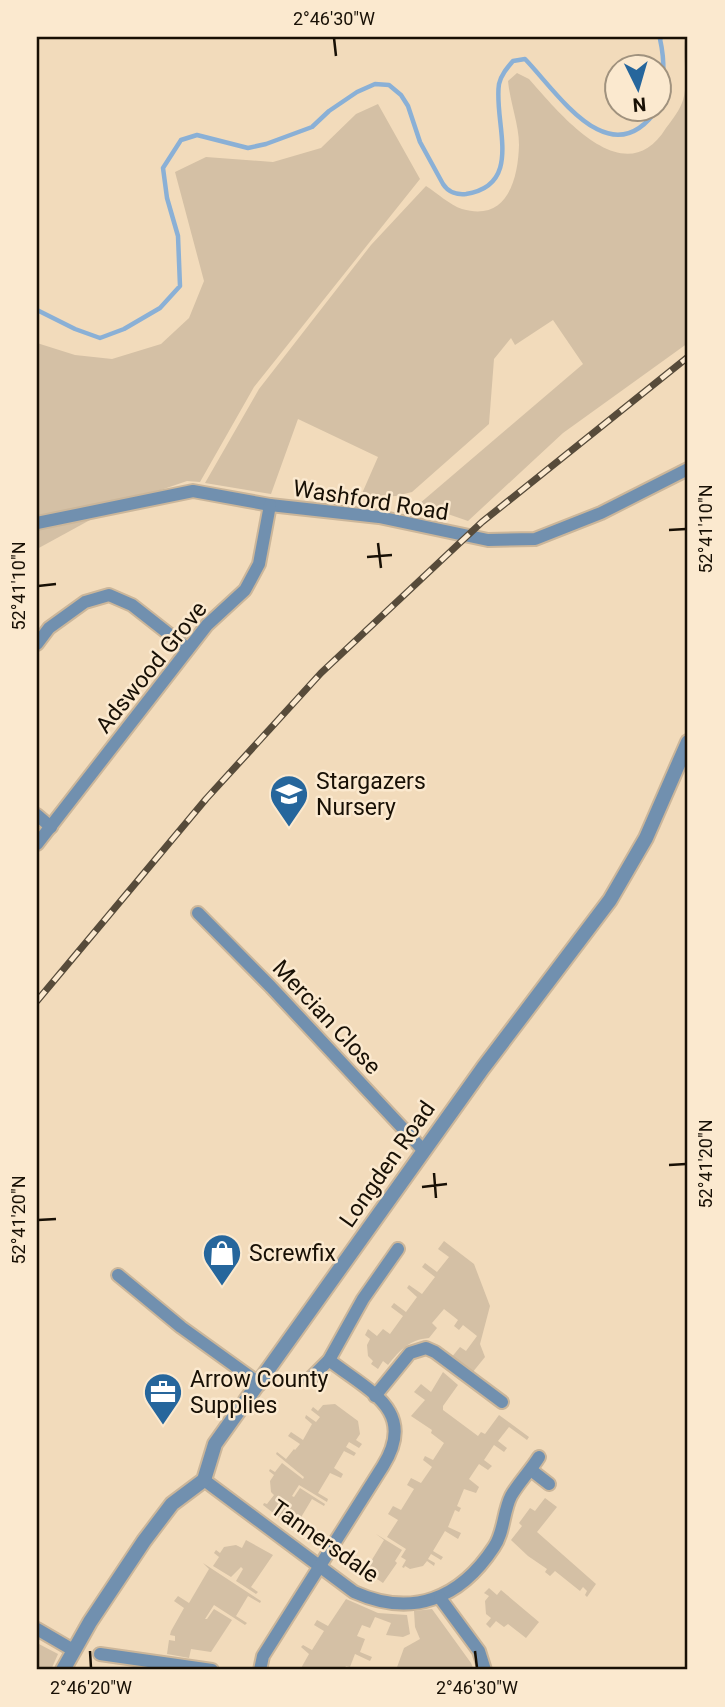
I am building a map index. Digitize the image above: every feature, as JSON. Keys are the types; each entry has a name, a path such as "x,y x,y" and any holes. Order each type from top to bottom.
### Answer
{"street":[{"name":"Washford Road","path":"37,523 193,491 270,505 379,517 488,540 535,539 601,513 688,469"},
{"name":"Adswood Grove","path":"37,844 207,625 245,590 259,564 270,505"},
{"path":"37,644 49,628 85,602 109,595 132,605 188,649"},
{"name":"Longden Road","path":"204,1480 215,1444 424,1151 610,900 684,768 688,742"},
{"path":"37,815 51,827"},
{"name":"Mercian Close","path":"198,913 424,1151"},
{"path":"309,1380 329,1360 363,1299 398,1249"},
{"path":"118,1275 260,1384"},
{"path":"375,1396 410,1353 426,1348 502,1402"},
{"path":"260,1670 263,1656 395,1443 396,1430 390,1410 329,1360"},
{"name":"Tannersdale","path":"204,1480 354,1592 371,1600 396,1604 440,1598 471,1575 495,1546 506,1506 539,1457"},
{"path":"531,1470 549,1484"},
{"path":"63,1670 73,1650 144,1541 172,1504 204,1480"},
{"path":"440,1598 479,1651 485,1670"},
{"path":"37,1629 73,1650"},
{"path":"100,1654 212,1670"}],"shaded area":[{"path":"685,37 688,37 688,343 563,433 468,521 419,504 583,364 553,320 515,345 511,338 494,359 489,424 412,492 396,496 360,498 378,457 298,419 271,494 205,483 259,389 371,245 426,186 457,207 477,211 500,204 507,195 516,172 519,145 508,81 517,73 529,79 575,128 594,142 613,151 632,154 650,147 672,122 682,104 685,92"},
{"path":"378,104 420,179 254,387 200,482 187,481 155,492 37,516 37,343 75,355 112,359 161,344 189,318 204,281 175,172 206,157 273,162 321,148 356,114"},
{"path":"90,520 37,549 37,528"},
{"path":"444,1241 474,1264 490,1306 480,1344 485,1357 472,1373 451,1358 460,1347 466,1351 477,1336 463,1325 459,1330 454,1326 458,1320 444,1309 432,1323 437,1328 429,1338 411,1343 388,1365 383,1361 378,1369 371,1364 373,1361 368,1356 367,1345 370,1339 365,1335 368,1329 377,1336 383,1329 390,1334 403,1316 391,1307 394,1303 406,1312 417,1297 407,1288 409,1285 422,1294 435,1277 422,1267 425,1263 437,1272 449,1257 438,1249"},
{"path":"443,1372 458,1385 443,1410 478,1436 481,1432 485,1434 499,1415 529,1437 527,1440 509,1427 498,1441 507,1448 504,1452 494,1445 484,1460 492,1466 488,1470 479,1464 469,1479 479,1487 476,1493 464,1489 457,1506 461,1508 459,1512 455,1510 448,1527 461,1533 458,1539 445,1531 433,1551 443,1557 441,1560 431,1554 428,1559 435,1563 434,1566 427,1561 423,1566 404,1568 402,1567 406,1560 401,1557 406,1549 387,1537 398,1520 388,1514 393,1506 401,1510 414,1489 407,1485 411,1478 421,1483 432,1467 423,1460 425,1456 433,1460 444,1443 431,1433 432,1430 411,1416 425,1400 414,1392 421,1384 431,1392"},
{"path":"335,1404 358,1421 360,1434 356,1440 362,1444 359,1448 349,1442 346,1447 356,1453 354,1456 344,1451 334,1468 343,1474 341,1478 330,1473 318,1493 328,1499 327,1502 299,1485 292,1496 294,1497 300,1488 325,1504 324,1506 312,1499 294,1529 263,1505 274,1495 270,1481 274,1475 269,1471 270,1469 275,1472 282,1463 303,1479 304,1477 276,1454 277,1452 286,1459 300,1444 288,1436 291,1432 303,1440 312,1424 305,1418 306,1415 316,1422 320,1417 311,1410 313,1407 318,1411 323,1405"},
{"path":"545,1498 557,1507 537,1532 596,1584 587,1597 587,1591 583,1587 580,1591 555,1571 550,1576 545,1572 547,1569 511,1540 522,1526 519,1523 530,1508 535,1511"},
{"path":"376,1534 402,1550 395,1561 397,1563 383,1583 365,1571 384,1540"},
{"path":"246,1540 273,1555 251,1587 258,1592 256,1594 236,1581 243,1569 241,1567 231,1577 213,1566 219,1557 214,1553 216,1550 220,1553 224,1547 236,1545 242,1548"},
{"path":"203,1563 261,1601 260,1603 248,1596 236,1616 247,1623 245,1625 214,1605 205,1619 214,1609 232,1620 211,1652 191,1649 189,1658 167,1654 169,1640 175,1641 175,1636 170,1635 171,1631 184,1608 174,1601 178,1596 189,1603 209,1569"},
{"path":"489,1588 497,1595 501,1590 539,1622 526,1638 508,1624 504,1627 496,1621 490,1628 486,1624 491,1618 486,1614 485,1601 489,1596 484,1593"},
{"path":"346,1599 378,1613 407,1615 410,1634 403,1637 386,1635 391,1623 375,1617 370,1628 362,1625 357,1636 365,1639 360,1652 372,1657 370,1661 355,1654 350,1667 346,1666 344,1670 300,1670 309,1654 301,1647 303,1645 312,1650 324,1631 314,1625 317,1620 328,1626"},
{"path":"432,1609 474,1670 396,1670 404,1648 420,1639 415,1627 414,1611"},
{"path":"37,1643 58,1654 51,1670 37,1670"}],"waterway":[{"path":"662,37 662,52"},
{"path":"37,310 100,338 124,329 160,308 180,286 178,236 167,198 163,168 181,140 197,135 248,148 266,144 312,127 329,111 357,92 375,84 389,85 401,95 408,106 420,142 443,184 453,192 466,194 484,188 495,178 501,165 499,84 513,61 525,59 569,108 604,132 622,135 645,122"}],"railway":[{"path":"37,1001 206,799 321,673 482,522 688,357"}],"place":[{"name":"Stargazers Nursery","path":"289,828"},
{"name":"Screwfix","path":"222,1287"},
{"name":"Arrow County Supplies","path":"163,1426"}]}
